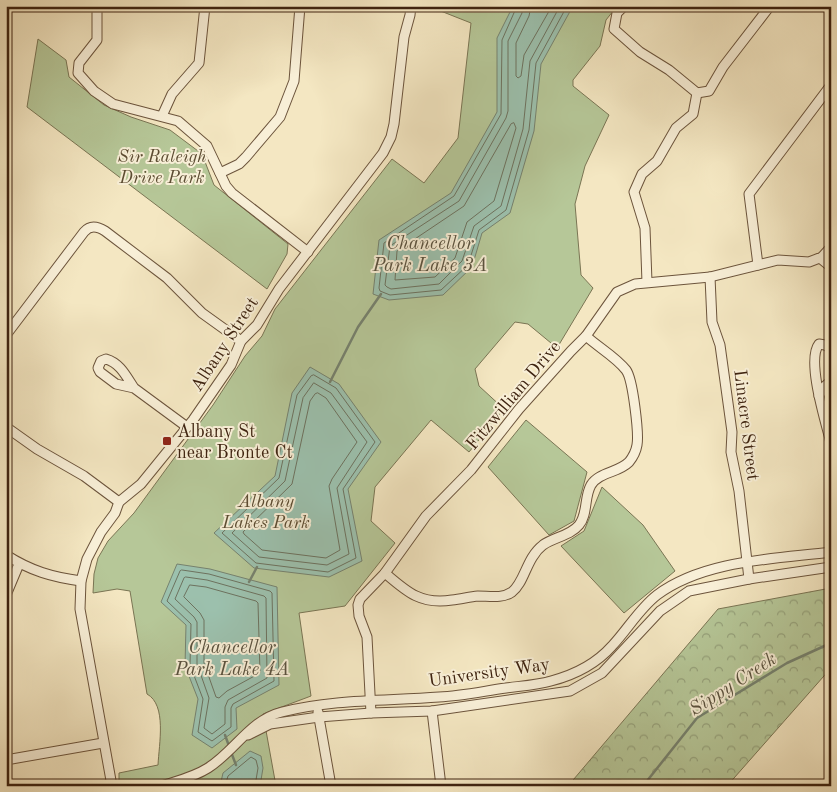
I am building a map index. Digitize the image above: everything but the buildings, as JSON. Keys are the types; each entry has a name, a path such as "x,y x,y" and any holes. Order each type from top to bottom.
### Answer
{"street":[{"path":"97,6 97,40 79,63 78,73 94,91 113,104 178,121 207,146 226,186 232,193 308,252"},
{"path":"162,116 172,94 199,63 205,6"},
{"path":"220,173 239,164 280,117 294,80 300,6"},
{"name":"Albany Street","path":"112,786 81,620 81,581 87,559 101,532 111,520 119,502 141,484 187,427 231,364 241,341 257,325 279,289 383,152 391,137 394,124 405,33 411,6"},
{"path":"624,6 618,13 614,29 640,52 669,70 698,94"},
{"path":"698,94 708,91 723,67 770,6"},
{"path":"758,265 749,194 831,85"},
{"path":"647,282 644,228 634,192 642,174 657,161 676,128 693,114 698,94"},
{"path":"6,335 84,232 88,228 95,227 105,231 167,278 202,313 241,341"},
{"path":"827,255 831,267"},
{"name":"Fitzwilliam Drive","path":"371,713 367,637 359,616 358,605 364,594 385,573 426,516 464,478 519,409 570,350 586,336 617,292 635,284 710,277 778,260 806,263 827,255"},
{"name":"Linacre Street","path":"710,277 712,322 720,345 732,432 731,452 749,579"},
{"path":"385,573 407,591 426,601 450,601 472,597 506,595 512,592 520,583 525,568 544,544 569,533 580,524 591,484 600,477 624,466 635,452 637,443 632,390 627,372 586,336"},
{"path":"831,349 819,344 814,358 819,396 831,442"},
{"path":"819,396 831,381"},
{"path":"134,388 187,427"},
{"path":"6,427 37,449 84,476 119,502"},
{"name":"University Way","path":"162,786 195,775 208,768 242,739 257,722 272,715 317,706 370,700 440,697 551,681 588,667 612,647 636,616 657,595 676,584 720,567 831,552"},
{"path":"6,555 44,575 81,581"},
{"path":"6,595 20,564"},
{"name":"University Way","path":"242,739 270,724 319,717 432,711 570,691 602,673 660,611 689,591 749,579 831,567"},
{"path":"317,706 331,786"},
{"path":"432,711 442,786"},
{"path":"6,760 103,742"}],"green space":[{"name":"Albany Lakes Park","path":"428,6 617,6 606,20 600,46 573,80 573,86 609,115 585,166 575,204 581,275 593,288 557,348 528,324 515,322 475,369 479,386 504,409 469,452 431,420 375,487 371,521 395,543 345,606 299,613 311,696 263,714 276,786 119,786 119,773 158,765 160,716 153,699 147,694 130,591 117,589 93,593 94,574 98,558 108,541 134,513 213,405 245,356 262,336 275,309 392,159 424,183 458,138 471,23"},
{"name":"Sir Raleigh Drive Park","path":"38,39 66,60 69,77 104,105 131,117 170,130 202,154 214,185 288,244 287,254 267,289 27,107"},
{"path":"526,420 587,472 574,521 549,535 488,467"},
{"path":"602,487 643,525 675,571 624,613 561,546 584,531"},
{"path":"831,588 831,668 727,786 568,786 718,609"}],"water":[{"name":"Chancellor Park Lake 3A","path":"513,6 573,6 541,64 534,131 510,213 482,233 472,267 443,295 389,300 373,294 379,240 451,193 497,112 497,38"},
{"path":"310,367 339,384 381,442 348,489 362,561 329,577 254,568 214,533 275,476 292,393"},
{"name":"Chancellor Park Lake 4A","path":"177,564 210,569 277,587 279,685 236,708 237,729 212,748 192,735 198,699 185,666 186,625 161,602"},
{"path":"250,751 261,756 263,768 260,786 220,786 223,773"}],"waterway":[{"path":"330,382 358,327 381,294"},
{"path":"249,582 257,567"},
{"name":"Sippy Creek","path":"643,786 697,718 787,663 831,643"},
{"path":"225,735 229,746"},
{"path":"231,752 236,765"}],"place":[{"name":"Albany St near Bronte Ct","path":"167,441"}]}
